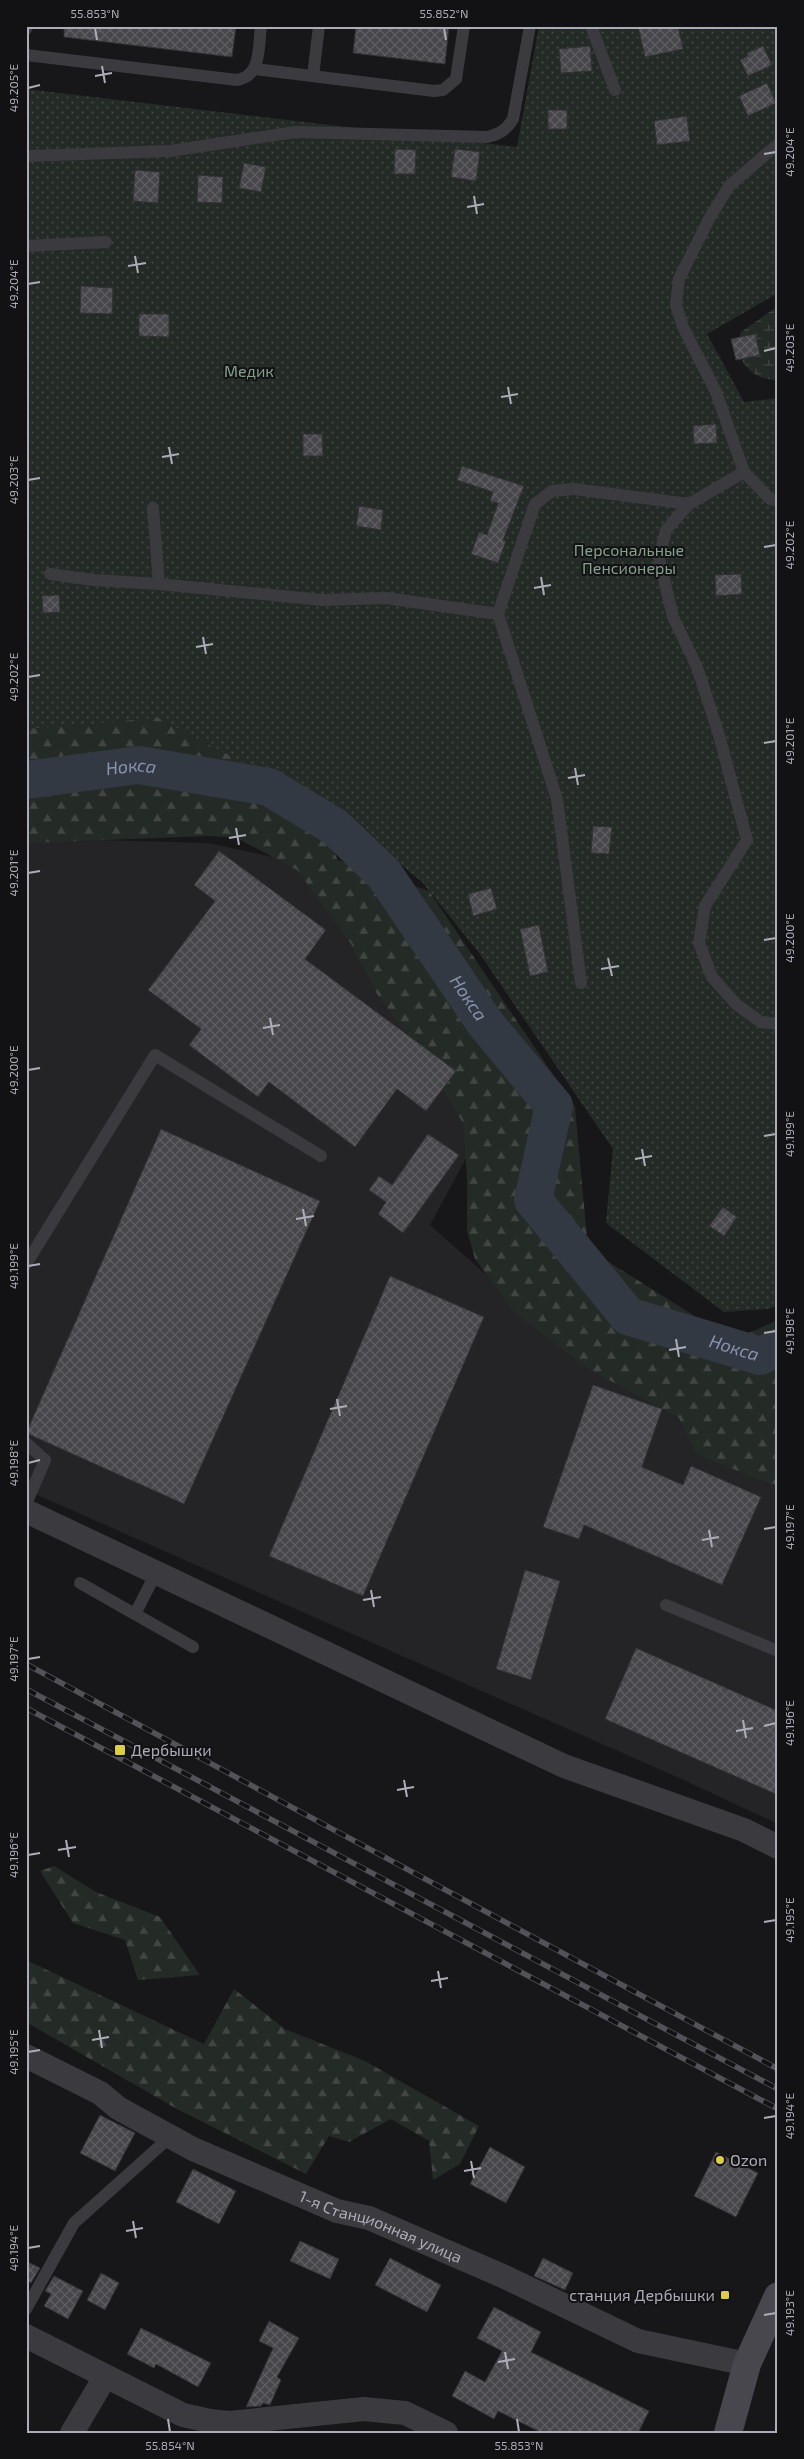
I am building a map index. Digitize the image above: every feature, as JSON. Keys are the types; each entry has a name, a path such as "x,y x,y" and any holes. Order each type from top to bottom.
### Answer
{"street":[{"path":"26,1511 564,1766 744,1830 778,1848"},
{"name":"1-я Станционная улица","path":"26,2056 100,2093 118,2108 170,2137 337,2211 369,2218 505,2277 638,2341 747,2364"},
{"path":"728,2433 747,2364 778,2296"},
{"path":"26,2336 105,2377 183,2414 210,2421 229,2423 364,2409 405,2414 446,2433"},
{"path":"72,2433 105,2377"}],"lane":[{"path":"26,55 237,80 247,77 256,69 261,26"},
{"path":"313,76 319,26"},
{"path":"256,69 434,91 443,90 456,80 464,26"},
{"path":"26,156 170,151 295,132 487,138 498,135 506,129 513,119 530,26"},
{"path":"591,26 615,90"},
{"path":"778,144 729,186 679,278 676,305 683,327 716,392 744,472 770,498 778,500"},
{"path":"26,246 106,242"},
{"path":"744,472 689,504 666,530 659,558 673,617 697,667 719,735 747,840 705,906 699,943 712,977 737,1005 762,1022 778,1024"},
{"path":"581,983 557,799 498,614 535,504 552,491 574,489 689,504"},
{"path":"153,508 159,584"},
{"path":"50,574 94,580 159,584 323,600 386,598 498,614"},
{"path":"26,1264 156,1055 321,1156"},
{"path":"26,1443 45,1460 26,1504"},
{"path":"135,1614 156,1573"},
{"path":"80,1583 193,1647"},
{"path":"666,1605 778,1652"},
{"path":"26,2309 74,2223 170,2137"}],"shaded area":[{"path":"26,838 209,843 313,866 489,1116 430,1225 580,1358 778,1439 778,1824 677,1777 26,1490"}],"green space":[{"name":"Медик","path":"539,26 778,26 778,293 707,334 744,402 778,398 778,1306 768,1309 724,1312 606,1223 613,1149 479,953 422,882 334,810 158,718 26,729 26,89 517,147"},
{"path":"778,306 778,380 763,378 751,372 735,348 741,332"},
{"path":"147,664 278,757 307,803 338,860 429,891 575,1107 588,1249 733,1340 778,1320 778,1487 696,1454 679,1418 587,1368 514,1312 475,1259 467,1231 467,1177 463,1123 419,1051 377,994 351,944 297,870 237,838 209,836 26,843 26,705"},
{"path":"54,1866 96,1892 160,1917 200,1975 138,1980 125,1940 73,1923 40,1871"},
{"path":"26,1960 204,2044 234,1989 285,2029 365,2061 479,2126 460,2164 433,2180 429,2141 391,2119 349,2142 329,2136 306,2174 177,2109 26,2022"}],"building":[{"path":"64,26 236,26 232,57 64,37"},
{"path":"356,26 449,26 445,64 353,53"},
{"path":"638,26 678,26 683,49 645,57"},
{"path":"590,46 592,71 561,73 559,49"},
{"path":"763,46 772,65 748,76 740,60 748,56 747,53"},
{"path":"767,83 776,103 748,116 739,96"},
{"path":"548,110 567,110 567,129 548,129"},
{"path":"687,116 690,141 657,145 654,121"},
{"path":"395,149 416,150 415,174 394,174"},
{"path":"455,149 480,152 476,181 451,177"},
{"path":"244,163 266,167 261,192 239,188"},
{"path":"135,170 160,172 158,203 133,201"},
{"path":"198,175 223,177 222,203 197,202"},
{"path":"81,286 113,288 112,314 80,313"},
{"path":"139,314 169,314 169,337 139,336"},
{"path":"755,334 760,355 736,360 731,339"},
{"path":"716,424 717,443 694,444 693,426"},
{"path":"303,434 322,434 323,456 303,456"},
{"path":"462,466 524,486 503,540 506,541 498,563 471,554 479,532 487,535 498,503 490,501 493,492 457,480"},
{"path":"359,506 383,510 381,530 356,526"},
{"path":"741,574 742,594 716,596 715,575"},
{"path":"59,595 60,612 43,613 42,596"},
{"path":"593,826 612,827 609,854 591,853"},
{"path":"219,851 326,930 305,959 456,1071 426,1111 397,1089 355,1147 269,1082 258,1097 189,1045 201,1029 148,990 215,901 194,885"},
{"path":"491,888 497,909 473,916 468,894"},
{"path":"539,925 548,972 530,976 520,929"},
{"path":"161,1129 320,1201 184,1504 26,1433"},
{"path":"428,1134 459,1155 403,1233 378,1214 386,1202 369,1190 379,1176 392,1185"},
{"path":"723,1207 737,1217 724,1236 709,1226"},
{"path":"390,1276 484,1317 363,1596 269,1556"},
{"path":"593,1385 662,1409 642,1467 683,1485 691,1466 761,1497 722,1585 584,1525 579,1539 543,1527"},
{"path":"525,1570 560,1581 531,1680 496,1669"},
{"path":"636,1648 778,1711 778,1795 605,1719"},
{"path":"100,2115 135,2133 115,2171 80,2153"},
{"path":"490,2147 525,2167 506,2203 470,2184"},
{"path":"716,2152 758,2173 736,2217 694,2196"},
{"path":"193,2169 236,2191 219,2224 176,2202"},
{"path":"300,2241 339,2259 330,2279 290,2261"},
{"path":"390,2258 441,2285 427,2312 375,2285"},
{"path":"543,2258 573,2273 565,2290 534,2276"},
{"path":"26,2261 40,2268 31,2283 26,2280"},
{"path":"101,2273 119,2283 105,2310 87,2300"},
{"path":"54,2276 83,2291 68,2319 44,2306 51,2294 45,2291"},
{"path":"494,2307 541,2332 531,2352 649,2411 638,2433 542,2433 498,2411 494,2419 452,2396 465,2371 485,2382 502,2351 477,2338"},
{"path":"269,2321 299,2338 277,2377 281,2380 270,2405 263,2403 261,2406 246,2407 273,2348 259,2341"},
{"path":"141,2328 211,2363 198,2387 156,2364 154,2368 127,2354"}],"waterway":[{"name":"Нокса","path":"26,780 139,765 269,787 335,827 384,874 485,1023 554,1106 533,1200 628,1316 760,1356 778,1348"}],"railway":[{"path":"26,1664 778,2069"},
{"path":"26,1689 778,2089"},
{"path":"26,1708 778,2109"}],"place":[{"name":"Дербышки","path":"120,1750"},
{"name":"Ozon","path":"720,2160"},
{"name":"станция Дербышки","path":"725,2295"}],"park label":[{"name":"Персональные Пенсионеры","path":"629,559"}]}
